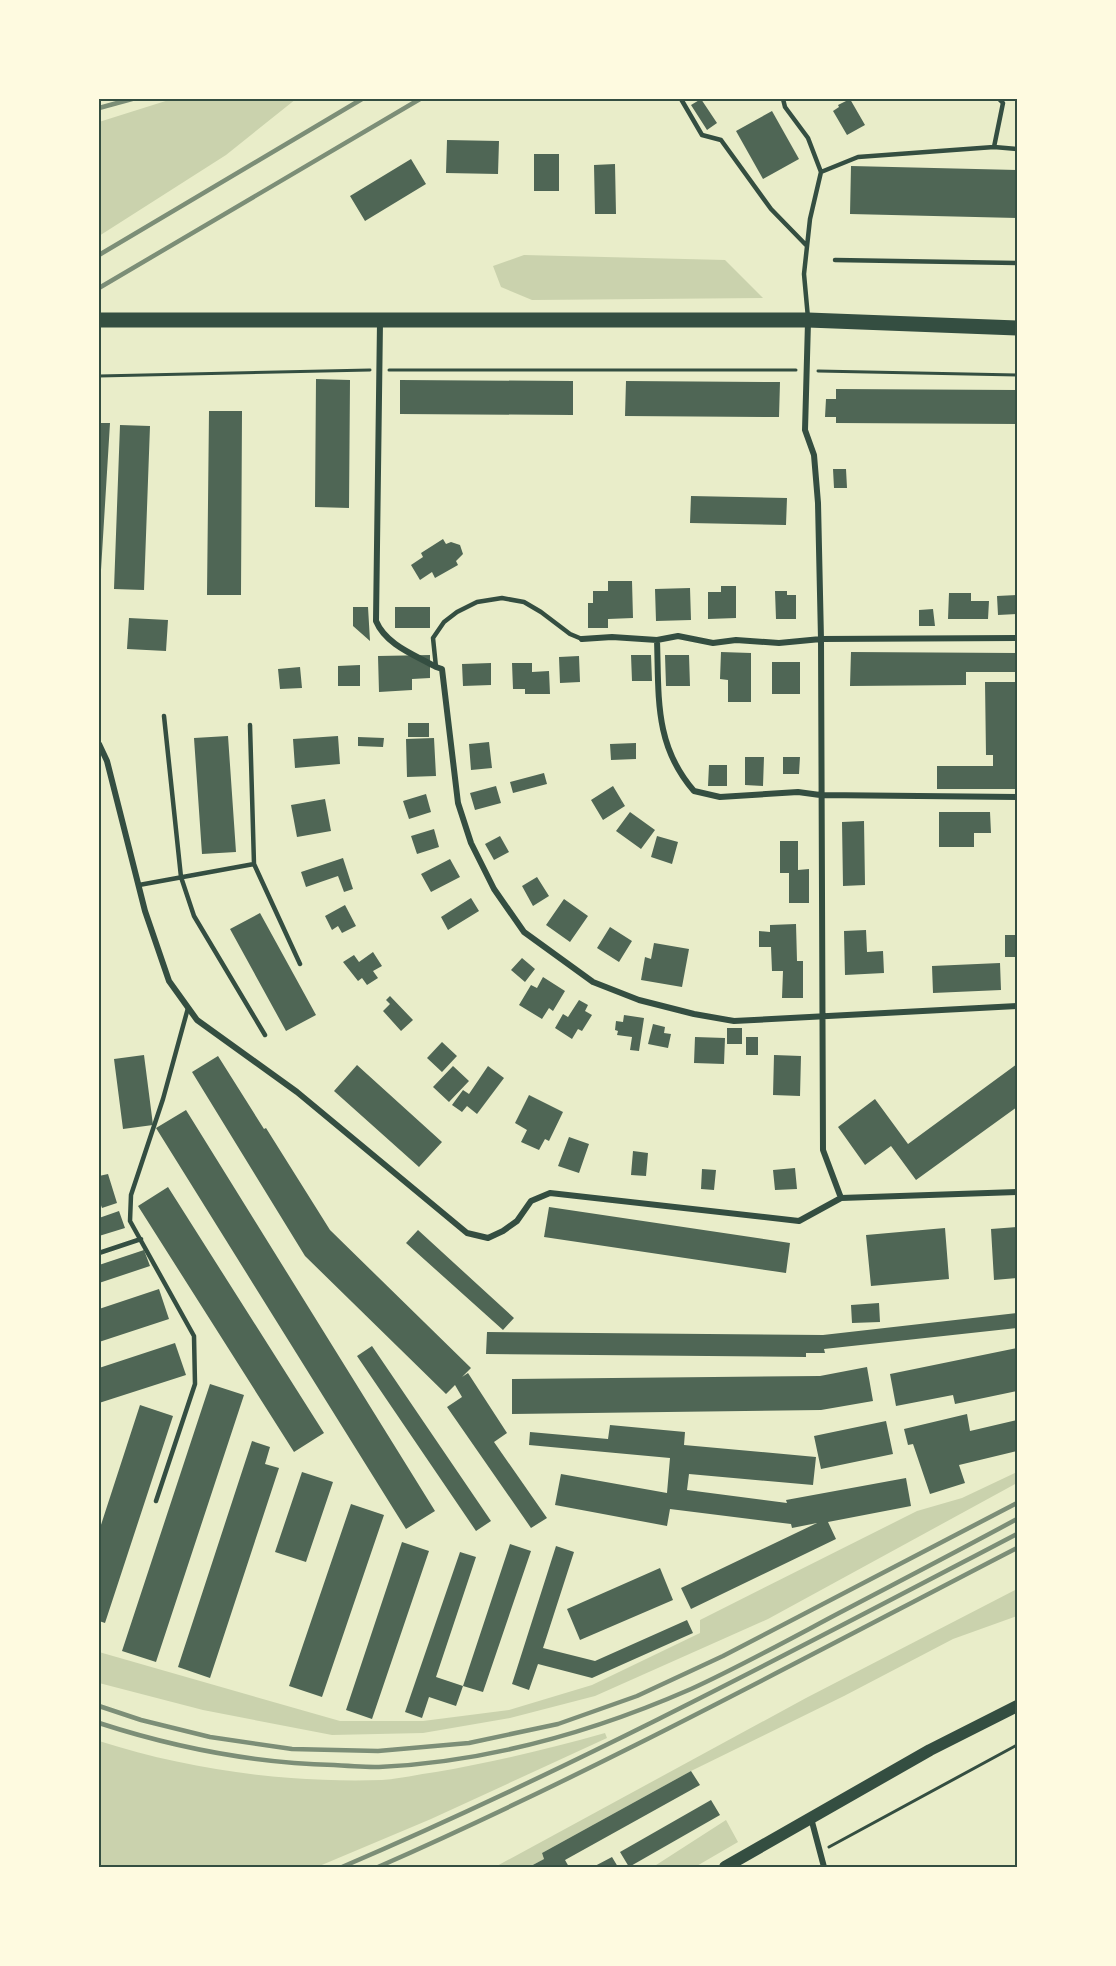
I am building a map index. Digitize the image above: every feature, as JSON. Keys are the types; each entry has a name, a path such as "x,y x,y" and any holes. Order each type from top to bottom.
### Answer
{"main road":[{"path":"99,320 808,320 1017,328"},
{"path":"725,1867 938,1745 1017,1706"}],"street":[{"path":"808,320 805,430 814,455 818,503 821,639 823,1150 841,1198"},
{"path":"380,321 376,621 381,633 390,640 442,669 458,803 468,833 494,889 524,932 593,982 639,1000 734,1021 1017,1006"},
{"path":"582,639 612,637 657,640 678,636 713,644 736,640 779,643 821,639 1017,638"},
{"path":"657,640 663,733 673,762 694,791 720,797 798,792 820,795 1017,797"},
{"path":"99,744 108,761 145,911 169,981 196,1020 297,1092 467,1233 488,1238 503,1231 517,1221 531,1201 550,1193 800,1221 841,1198 1017,1192"},
{"path":"811,1817 824,1867"}],"lane":[{"path":"681,99 702,135 721,140 771,209 807,246"},
{"path":"783,99 784,107 808,138 821,172 810,219 804,274 808,320"},
{"path":"994,147 1003,103 999,99"},
{"path":"821,172 858,157 994,147 1017,149"},
{"path":"835,260 1017,263"},
{"path":"436,667 434,638 444,622 457,612 477,602 502,598 524,602 570,634 582,639"},
{"path":"164,716 181,877 194,916 265,1035"},
{"path":"250,725 254,864 300,964"},
{"path":"139,885 254,864"},
{"path":"156,1502 195,1384 194,1335 130,1221 131,1195 163,1099 188,1008"},
{"path":"99,1253 141,1239"}],"path":[{"path":"99,376 378,370 807,370 1017,375"},
{"path":"820,1851 1017,1745"}],"green space":[{"path":"172,99 296,99 226,155 99,236 99,122"},
{"path":"524,255 725,260 763,298 532,300 501,287 493,266"},
{"path":"1017,1472 1017,1483 768,1619 595,1696 510,1718 423,1733 332,1735 203,1710 99,1683 99,1652 340,1721 423,1721 509,1710 592,1685 700,1633 700,1620 917,1511 962,1498"},
{"path":"1017,1589 1017,1616 953,1639 844,1696 691,1771 542,1853 544,1859 529,1867 495,1867 806,1698"},
{"path":"605,1733 607,1738 431,1819 317,1867 99,1867 99,1741 168,1760 275,1777 382,1780 500,1759"},
{"path":"726,1820 738,1842 695,1867 653,1867"}],"building":[{"path":"701,99 717,123 707,130 691,105"},
{"path":"850,99 865,125 847,135 833,111 839,107 838,105"},
{"path":"772,111 799,159 763,179 736,131"},
{"path":"447,140 499,141 498,174 446,173"},
{"path":"534,154 559,154 559,191 534,191"},
{"path":"411,159 426,184 365,221 350,196"},
{"path":"615,164 616,214 595,214 594,165"},
{"path":"851,166 1017,170 1017,218 850,214"},
{"path":"316,379 350,380 349,508 315,507"},
{"path":"400,380 573,381 573,415 400,414"},
{"path":"626,381 780,382 779,417 625,416"},
{"path":"836,389 1017,390 1017,424 836,423 836,417 825,417 826,399 836,399"},
{"path":"209,411 242,411 241,595 207,595"},
{"path":"99,423 110,423 101,570 99,570"},
{"path":"120,425 150,426 144,590 114,589"},
{"path":"833,469 846,469 847,488 834,488"},
{"path":"691,496 787,498 786,525 690,523"},
{"path":"443,539 446,544 451,542 460,545 463,554 456,561 458,565 435,578 432,572 420,580 411,565 423,557 421,553"},
{"path":"608,581 632,581 633,618 608,619 608,628 588,628 588,603 593,603 593,591 608,591"},
{"path":"721,586 736,586 736,618 708,619 708,592 721,592"},
{"path":"690,588 691,620 656,621 655,589"},
{"path":"775,591 787,591 787,595 796,595 796,619 776,619"},
{"path":"949,593 971,593 971,601 989,601 988,619 948,619"},
{"path":"1017,595 1017,614 998,615 997,596"},
{"path":"353,607 368,607 370,641 353,626"},
{"path":"395,607 430,607 430,628 395,628"},
{"path":"933,609 935,626 919,626 919,610"},
{"path":"129,618 168,620 166,651 127,649"},
{"path":"721,652 751,653 751,702 728,702 728,680 720,679"},
{"path":"851,652 1016,653 1015,672 966,672 966,685 850,686"},
{"path":"430,655 430,678 412,679 412,690 379,692 378,656"},
{"path":"631,655 651,655 652,681 632,681"},
{"path":"665,655 689,655 690,686 666,686"},
{"path":"579,656 580,682 560,683 559,657"},
{"path":"772,662 800,662 800,694 772,694"},
{"path":"491,663 491,685 463,686 462,664"},
{"path":"512,663 532,663 532,672 549,671 550,694 525,694 525,689 513,689"},
{"path":"360,665 360,686 338,686 338,666"},
{"path":"300,667 302,688 280,689 278,669"},
{"path":"985,682 1017,682 1017,789 937,789 937,766 993,766 993,755 986,755"},
{"path":"408,723 429,723 429,737 408,737"},
{"path":"228,736 236,852 202,854 194,738"},
{"path":"338,736 340,764 295,768 293,739"},
{"path":"358,737 384,738 383,747 358,746"},
{"path":"434,738 436,776 407,777 406,739"},
{"path":"489,742 492,768 471,770 469,744"},
{"path":"636,743 636,759 611,760 610,744"},
{"path":"745,757 764,757 763,786 745,785"},
{"path":"783,757 800,757 799,774 783,774"},
{"path":"709,765 727,765 727,786 708,786"},
{"path":"544,773 547,784 513,793 510,782"},
{"path":"496,786 501,803 475,810 470,793"},
{"path":"613,786 625,806 603,820 591,800"},
{"path":"426,794 431,812 409,819 403,801"},
{"path":"325,799 331,831 297,837 291,805"},
{"path":"630,812 655,830 641,849 616,831"},
{"path":"939,812 990,812 991,833 974,833 974,847 939,847"},
{"path":"864,821 865,885 843,886 842,822"},
{"path":"434,829 439,847 417,854 411,836"},
{"path":"500,836 509,852 494,860 485,844"},
{"path":"657,836 678,842 672,864 651,857"},
{"path":"780,841 798,841 798,870 809,869 809,903 789,903 789,873 780,873"},
{"path":"343,858 353,889 344,892 338,876 306,887 301,872"},
{"path":"450,859 460,877 431,892 421,874"},
{"path":"537,877 549,896 533,906 522,886"},
{"path":"471,898 479,911 448,930 441,917"},
{"path":"564,899 588,916 570,942 546,925"},
{"path":"345,905 356,926 342,933 338,926 332,930 325,916"},
{"path":"260,913 316,1015 286,1031 230,929"},
{"path":"796,924 797,961 803,961 803,998 782,998 783,971 772,971 771,947 759,947 759,931 770,932 770,925"},
{"path":"610,927 632,941 619,962 597,948"},
{"path":"866,930 867,952 883,951 884,973 845,975 844,931"},
{"path":"1005,935 1017,935 1017,957 1005,957"},
{"path":"654,943 689,949 682,987 641,980 645,957 651,959"},
{"path":"373,952 382,966 373,971 378,978 367,985 362,978 358,981 343,962 354,955 359,962"},
{"path":"522,958 535,969 525,982 511,970"},
{"path":"1000,963 1001,990 933,993 932,966"},
{"path":"543,977 565,991 553,1011 549,1008 542,1019 519,1005 531,985 537,988"},
{"path":"390,996 413,1020 401,1031 383,1011 390,1004 386,1000"},
{"path":"579,1000 588,1005 585,1011 592,1015 582,1031 578,1029 572,1039 555,1028 563,1014 568,1017"},
{"path":"624,1015 644,1018 639,1051 630,1050 632,1037 617,1035 616,1021 623,1022"},
{"path":"653,1024 665,1027 664,1033 671,1034 668,1048 648,1044"},
{"path":"727,1028 742,1028 742,1044 727,1044"},
{"path":"695,1037 725,1038 724,1064 694,1063"},
{"path":"746,1037 758,1037 758,1055 746,1055"},
{"path":"442,1042 457,1056 442,1072 427,1058"},
{"path":"144,1055 153,1125 123,1129 114,1059"},
{"path":"774,1055 801,1056 800,1096 773,1095"},
{"path":"218,1056 330,1230 471,1368 462,1377 468,1373 507,1433 494,1442 547,1518 531,1528 447,1407 462,1397 455,1385 446,1394 305,1256 192,1072"},
{"path":"1017,1064 1017,1107 916,1180 891,1146 865,1165 838,1127 875,1099 908,1144"},
{"path":"357,1065 442,1142 419,1167 334,1091"},
{"path":"453,1066 469,1081 449,1102 433,1087"},
{"path":"488,1066 504,1078 477,1114 467,1106 462,1112 452,1105 463,1090 469,1094"},
{"path":"529,1095 563,1112 549,1141 545,1139 539,1150 521,1142 527,1130 515,1123"},
{"path":"186,1110 435,1511 406,1529 156,1128"},
{"path":"569,1137 589,1144 579,1173 558,1166"},
{"path":"633,1151 648,1153 646,1176 631,1175"},
{"path":"795,1168 797,1189 775,1190 773,1170"},
{"path":"702,1169 716,1170 714,1190 701,1189"},
{"path":"108,1174 117,1203 102,1208 99,1200 99,1176"},
{"path":"168,1187 324,1433 294,1452 138,1206"},
{"path":"549,1207 790,1243 786,1273 544,1237"},
{"path":"119,1211 125,1228 99,1236 99,1218"},
{"path":"1017,1227 1017,1278 994,1280 991,1229"},
{"path":"945,1228 949,1279 871,1286 866,1235"},
{"path":"418,1230 514,1318 503,1330 406,1243"},
{"path":"144,1250 150,1266 99,1283 99,1265"},
{"path":"159,1289 169,1319 99,1342 99,1309"},
{"path":"879,1303 880,1322 852,1323 851,1305"},
{"path":"1017,1313 1017,1328 824,1349 825,1353 806,1353 806,1357 486,1354 487,1332 823,1335"},
{"path":"175,1343 186,1375 99,1403 99,1368"},
{"path":"372,1346 491,1521 476,1531 357,1356"},
{"path":"1017,1348 1017,1391 955,1404 953,1395 896,1406 890,1374"},
{"path":"867,1367 873,1401 821,1410 512,1414 512,1379 820,1376"},
{"path":"210,1384 244,1395 156,1662 122,1651"},
{"path":"140,1405 173,1416 105,1623 99,1621 99,1531"},
{"path":"967,1414 970,1431 1017,1420 1017,1451 959,1465 965,1483 930,1494 913,1444 908,1445 904,1429"},
{"path":"886,1421 893,1454 821,1469 814,1436"},
{"path":"610,1425 685,1432 684,1445 816,1457 813,1485 689,1474 687,1490 787,1503 786,1500 906,1478 911,1506 828,1522 836,1539 691,1609 681,1588 817,1523 792,1528 791,1524 670,1509 667,1526 555,1505 561,1474 667,1493 670,1458 529,1445 530,1432 608,1439"},
{"path":"252,1441 270,1447 265,1464 279,1468 210,1678 178,1667"},
{"path":"302,1472 333,1482 306,1562 275,1552"},
{"path":"351,1504 384,1515 322,1697 289,1686"},
{"path":"402,1542 429,1551 372,1719 346,1710"},
{"path":"510,1544 531,1551 483,1692 463,1686"},
{"path":"556,1546 574,1552 543,1648 595,1661 687,1620 693,1633 592,1678 538,1664 529,1690 512,1684"},
{"path":"460,1552 476,1557 436,1677 463,1686 456,1706 429,1697 422,1718 405,1712"},
{"path":"660,1568 673,1600 580,1640 567,1609"},
{"path":"691,1771 700,1785 565,1860 569,1867 529,1867 544,1859 542,1853"},
{"path":"711,1800 720,1815 629,1867 620,1852"},
{"path":"612,1857 618,1867 593,1867"}],"railway":[{"path":"99,108 132,99"},
{"path":"99,255 362,99"},
{"path":"99,288 420,99"},
{"path":"99,1706 141,1720 210,1737 292,1749 378,1751 469,1743 558,1724 637,1696 723,1656 1017,1503"},
{"path":"99,1723 157,1740 215,1753 304,1764 379,1767 459,1759 498,1751 616,1719 691,1689 1017,1519"},
{"path":"342,1867 599,1749 1017,1534"},
{"path":"378,1867 620,1753 1017,1548"}]}
